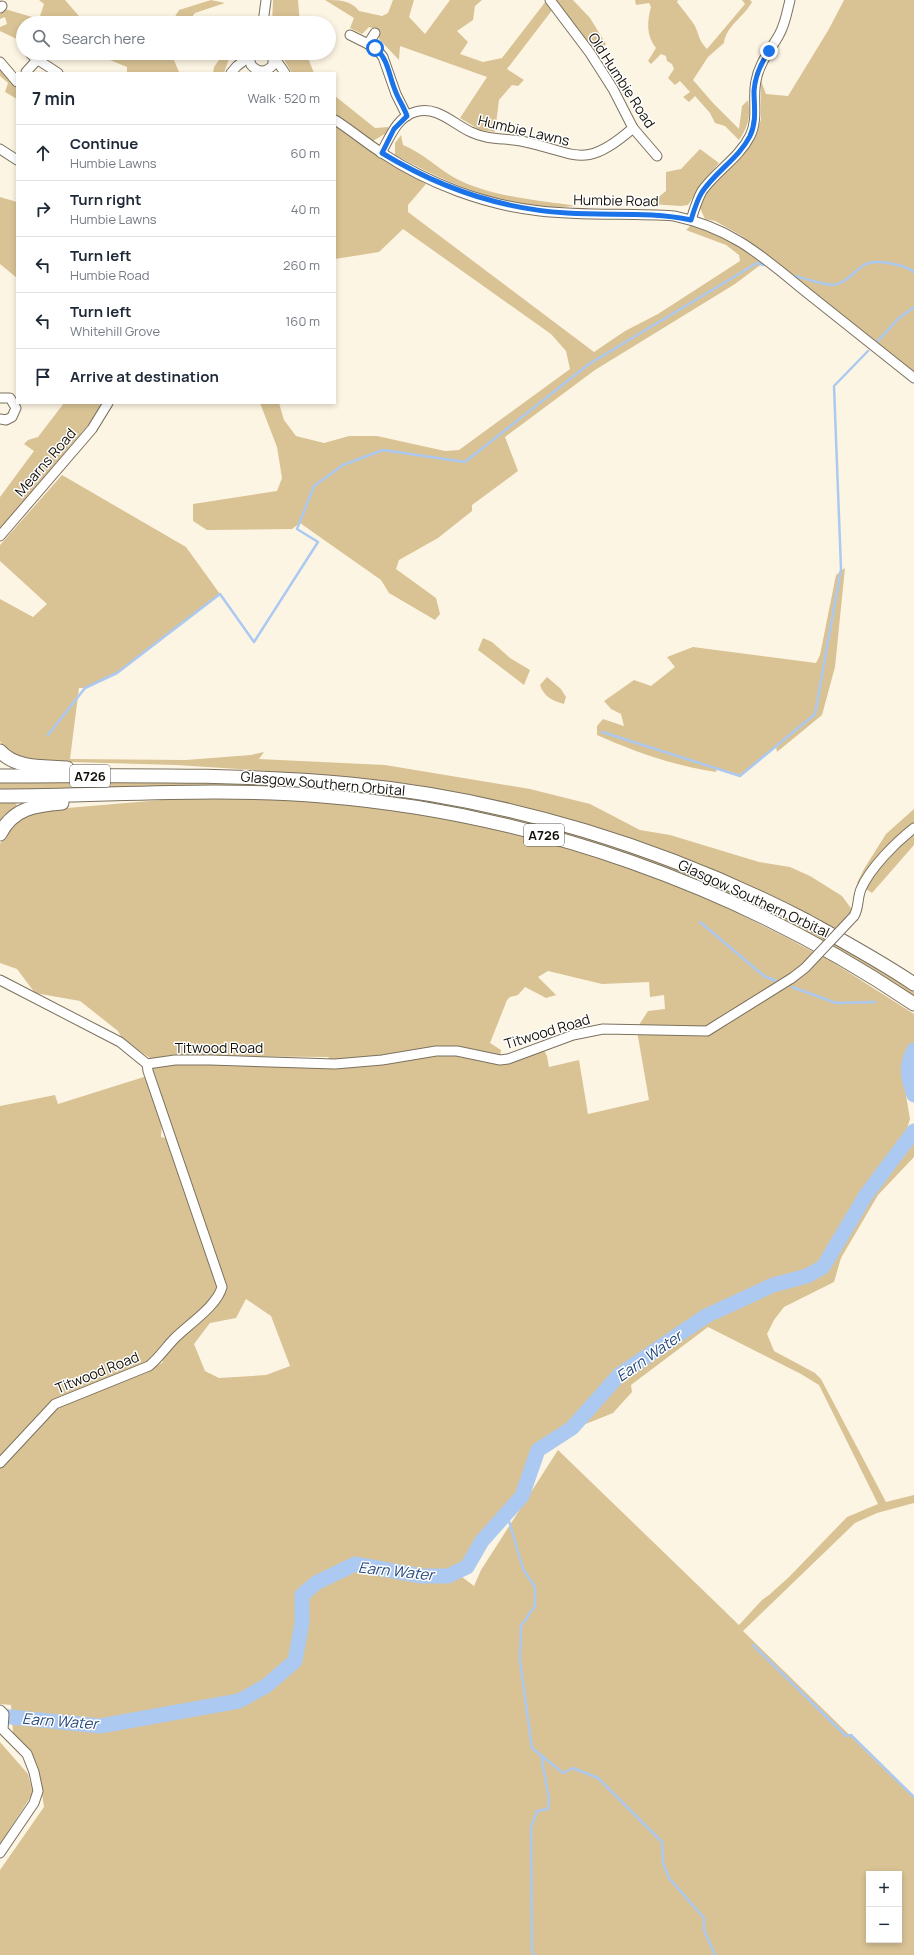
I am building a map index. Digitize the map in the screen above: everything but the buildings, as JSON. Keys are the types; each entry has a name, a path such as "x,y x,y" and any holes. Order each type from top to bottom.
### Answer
{"highway":[{"path":"0,751 14,762 31,765 180,775"},
{"name":"Glasgow Southern Orbital","path":"0,776 180,775 276,778 377,787 483,805 570,827 672,861 752,894 851,944 911,982"},
{"name":"Glasgow Southern Orbital","path":"0,796 225,791 363,800 449,813 549,836 629,861 678,879 730,901 835,954 909,1001"},
{"path":"0,834 14,815 31,807 152,793"}],"street":[{"path":"265,16 266,0"},
{"name":"Old Humbie Road","path":"550,0 590,53 613,89 633,128 658,156"},
{"path":"691,220 697,200 703,190 736,156 750,135 755,118 754,90 758,71 779,35 790,0"},
{"path":"368,44 375,33"},
{"path":"350,35 368,44 379,52 383,58 394,89 407,116 394,129 382,153"},
{"path":"26,72 37,60 56,72"},
{"path":"232,72 244,60"},
{"path":"250,60 251,65 261,72 273,65 274,60"},
{"path":"277,60 284,72"},
{"path":"0,62 16,81"},
{"name":"Humbie Lawns","path":"407,116 415,112 429,110 437,112 479,136 523,141 554,151 580,156 591,155 610,146 633,128"},
{"name":"Humbie Road","path":"336,121 382,153 439,184 512,206 565,213 648,214 674,216 720,230 750,248 914,378"},
{"path":"0,149 16,159"},
{"path":"0,398 6,397 15,399 16,408 14,415 9,419 0,419"},
{"name":"Mearns Road","path":"0,536 92,429 107,404"},
{"name":"Titwood Road","path":"0,1463 55,1404 150,1366 220,1294 222,1287 148,1071 148,1064 175,1060 210,1060 335,1064 382,1060 436,1051 458,1051 489,1058 508,1059 568,1037 603,1029 707,1031 792,978 805,968 854,916 858,910 862,888 870,875 897,843 914,828"},
{"path":"0,980 120,1042 148,1064"},
{"path":"0,1853 34,1803 38,1790 34,1772 27,1754 3,1730 2,1712"}],"shaded area":[{"path":"39,0 65,0 79,16 40,16 44,4"},
{"path":"211,0 225,3 195,13 193,16 175,16 179,10"},
{"path":"273,0 298,0 299,16 272,16"},
{"path":"325,0 344,1 356,7 359,11 382,16 388,13 393,0 414,0 409,17 425,34 450,0 482,0 475,6 473,20 457,31 468,42 460,54 483,62 502,58 546,1 553,9 507,69 524,80 518,86 512,85 499,100 495,132 480,130 460,118 487,77 400,46 399,60 379,39 379,30 369,27 362,34 350,28 354,18"},
{"path":"554,0 573,0 590,18 606,44 597,53"},
{"path":"635,0 678,0 677,2 695,26 704,46 707,49 745,4 742,0 750,0 752,2 728,32 724,43 708,57 693,80 739,129 742,106 748,100 748,121 745,131 739,140 725,126 715,123 710,113 695,96 689,102 683,97 690,92 680,81 675,85 668,78 674,69 672,64 667,61 666,56 661,54 651,64 648,61 656,48 650,38 648,28 651,7 649,3 636,5"},
{"path":"844,0 914,0 914,374 742,236 715,221 705,219 700,208 700,203 705,194 727,171 757,133 761,119 761,81 766,94 788,96 829,29"},
{"path":"5,9 29,16 16,16 16,39 0,31 0,27 7,24 5,17 0,19 0,14"},
{"path":"110,60 174,60 179,72 127,72 127,67"},
{"path":"219,60 229,60 224,72 213,72 214,67"},
{"path":"284,60 309,60 314,72 291,72"},
{"path":"0,68 16,87 16,98 5,92 8,83 0,76"},
{"path":"336,97 375,128 388,127 388,132 373,141 336,115"},
{"path":"336,127 389,162 426,184 408,205 408,212 594,352 625,331 658,314 740,261 739,255 726,245 686,230 691,225 738,246 763,263 735,284 595,370 505,437 518,471 472,505 472,511 438,538 399,560 396,569 436,598 440,614 435,620 389,593 381,580 300,523 292,529 207,530 193,521 193,504 277,491 282,478 277,447 260,404 279,404 284,420 296,436 324,443 349,436 377,436 445,451 459,450 570,369 566,351 551,334 403,229 379,252 336,259"},
{"path":"401,135 403,145 417,152 448,174 468,184 515,197 578,206 553,207 530,205 489,196 470,190 432,174 395,155 395,143"},
{"path":"700,149 719,163 702,183 688,205 650,204 666,191 666,172 681,169"},
{"path":"0,197 16,202 16,277 0,264"},
{"path":"63,404 101,404 89,424 0,529 0,497 34,451 24,444 28,440 38,437"},
{"path":"62,475 186,547 220,594 117,673 85,688 79,688 70,759 186,760 251,755 264,752 259,759 385,765 530,789 590,804 640,830 670,835 759,862 790,867 810,876 842,896 853,911 835,932 776,898 731,879 403,784 352,778 254,770 176,765 36,761 21,758 4,748 0,741 0,599 33,617 47,604 0,561 0,545"},
{"path":"845,568 835,667 822,715 777,752 776,747 740,776 717,769 716,772 670,762 641,753 597,735 597,726 603,719 624,726 621,714 611,709 604,701 634,680 651,686 675,667 667,657 693,647 816,663 820,655 836,575"},
{"path":"483,638 492,642 510,658 530,670 524,685 478,650"},
{"path":"547,677 561,689 566,697 564,704 553,700 544,693 540,685"},
{"path":"139,781 263,783 321,786 432,802 491,813 550,828 607,845 663,865 719,887 774,912 828,940 824,943 716,889 427,804 365,794 295,789 0,789 0,782"},
{"path":"173,799 277,799 348,804 418,813 487,827 555,844 623,866 688,892 753,921 815,953 798,969 706,1027 639,1025 648,1011 665,1009 664,995 650,997 649,982 602,984 548,971 538,977 556,995 546,998 525,987 518,995 510,997 507,1000 490,1043 501,1050 500,1059 542,1046 547,1056 549,1067 579,1060 588,1114 649,1100 637,1031 701,1035 796,980 810,970 823,956 914,1014 914,1044 906,1064 904,1083 910,1119 905,1136 848,1211 818,1266 808,1274 807,1278 823,1270 828,1264 868,1196 888,1170 902,1157 914,1137 914,1157 878,1195 841,1258 834,1282 784,1307 774,1320 767,1334 774,1351 815,1373 821,1379 886,1502 914,1495 914,1503 877,1513 855,1523 743,1631 914,1798 914,1955 0,1955 0,1870 44,1807 38,1767 13,1733 11,1705 0,1704 0,1468 55,1408 146,1373 163,1362 159,1353 145,1364 53,1400 0,1458 0,1106 55,1095 58,1104 147,1076 162,1120 161,1137 169,1139 225,1291 170,1120 152,1072 153,1068 175,1063 325,1066 329,1057 174,1056 158,1059 150,1058 123,1040 118,1031 80,1001 35,993 17,969 0,963 0,844 8,828 32,811","holes":["246,1299 271,1316 290,1366 266,1375 219,1378 205,1371 194,1344 210,1323 236,1318","708,1327 801,1374 819,1385 878,1504 847,1517 789,1577 762,1600 739,1625 558,1450 481,1570 474,1586 453,1570 462,1565 478,1539 513,1503 522,1488 536,1446 566,1428 583,1425 613,1413 632,1392 631,1385"]},
{"path":"15,802 17,806 5,814 0,821 0,803"},
{"path":"914,809 914,845 872,893 857,883 864,869 886,834"},
{"path":"835,943 914,992 914,997 832,947"},
{"path":"0,1742 28,1774 33,1793 0,1844"}],"waterway":[{"path":"796,276 832,285 842,282 866,264 877,262 898,265 914,272"},
{"path":"48,735 85,688 117,673 220,594 254,642 318,542 297,529 314,486 343,465 383,450 465,462 589,364 757,263 763,265"},
{"path":"877,342 898,319 914,307"},
{"path":"602,732 740,776 815,714 841,569 834,386 868,351"},
{"path":"700,922 764,976 776,981"},
{"path":"792,987 836,1003 875,1002"},
{"name":"Earn Water","path":"914,1050 908,1067 910,1083 914,1095"},
{"name":"Earn Water","path":"0,1716 100,1726 239,1701 266,1686 295,1661 302,1623 302,1595 316,1583 355,1564 421,1576 448,1576 467,1567 482,1541 522,1496 538,1450 572,1428 619,1375 706,1316 773,1285 807,1276 823,1267 866,1195 914,1131"},
{"path":"507,1514 523,1569 535,1587 535,1606 521,1626 520,1661 532,1748 563,1773 573,1768 598,1778 662,1842 663,1863 669,1878 704,1918 704,1930 715,1955"},
{"path":"753,1645 846,1736 851,1735 914,1797"},
{"path":"534,1955 532,1950 531,1827 537,1811 548,1809 549,1799 541,1755"}],"route":[{"path":"375,48 386,64 396,94 407,116 394,129 382,153 417,173 439,184 463,192 512,206 539,211 581,214 648,214 674,216 691,220 697,200 703,190 736,156 750,135 755,118 754,90 758,71 769,51"}]}
